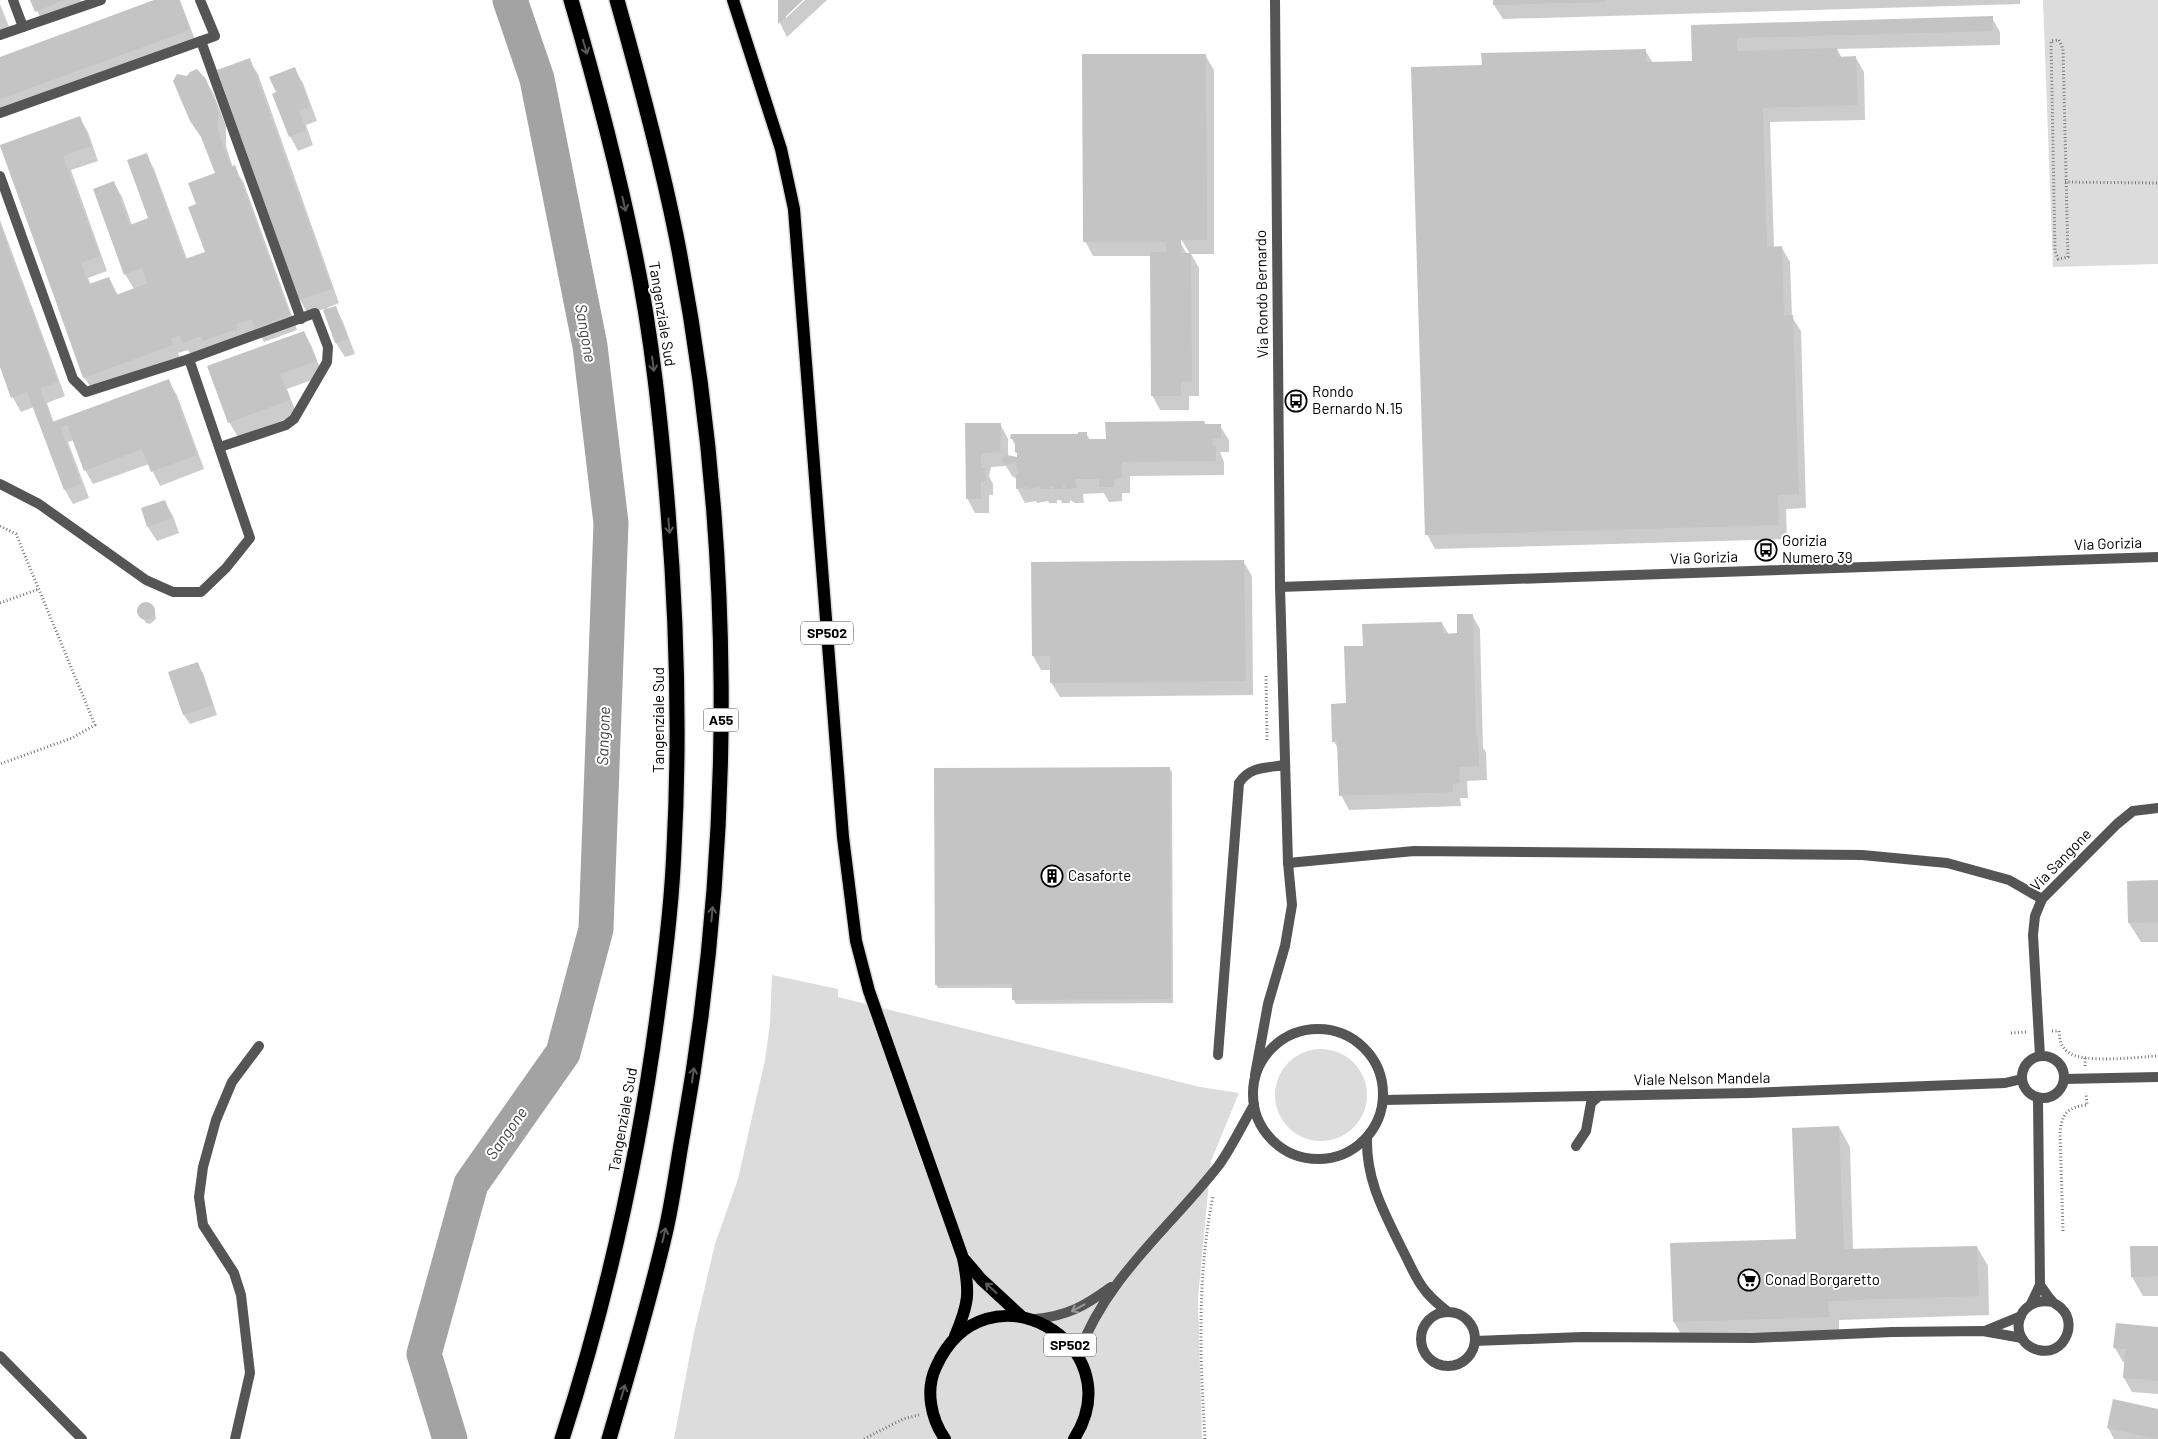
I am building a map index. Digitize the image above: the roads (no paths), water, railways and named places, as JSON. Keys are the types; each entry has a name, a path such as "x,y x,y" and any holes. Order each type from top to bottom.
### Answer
{"highway":[{"name":"Tangenziale Sud","path":"562,1439 597,1325 625,1206 651,1069 665,958 674,861 678,734 675,598 663,449 650,341 635,252 616,169 571,0"},
{"name":"Tangenziale Sud","path":"609,1439 635,1351 666,1230 692,1083 708,972 720,819 721,684 718,564 706,438 690,318 676,234 658,155 617,0"}],"main road":[{"name":"SP502","path":"733,0 781,149 794,210 843,837 856,942 869,991 963,1258 968,1283 966,1309 955,1336"},
{"name":"SP502","path":"963,1258 981,1279 1021,1316"},
{"name":"SP502","path":"945,1439 932,1412 930,1391 934,1371 942,1352 955,1336 966,1328 986,1319 1007,1315 1035,1319 1052,1328 1066,1340 1078,1355 1084,1369 1088,1400 1085,1415 1074,1439"}],"street":[{"path":"13,0 23,27"},
{"path":"0,113 215,36 200,0"},
{"name":"Via Rondò Bernardo","path":"1255,1075 1268,1004 1285,946 1292,905 1288,863 1280,588 1275,0"},
{"path":"0,35 95,1"},
{"path":"201,41 301,319"},
{"path":"0,176 73,379 86,392 315,313 328,347 327,362 294,419 286,424 220,447"},
{"path":"0,484 39,504 146,580 173,592 201,592 226,568 250,538 189,358"},
{"name":"Via Gorizia","path":"1280,588 2158,557"},
{"path":"1218,1055 1239,783 1244,775 1252,770 1285,765"},
{"name":"Via Sangone","path":"2040,1056 2033,935 2035,916 2042,899 2133,811 2158,808"},
{"path":"1288,863 1414,851 1862,855 1947,863 2009,880 2042,899"},
{"path":"1323,1028 1343,1033 1360,1044 1374,1060 1382,1079 1383,1100 1378,1120 1367,1138 1351,1150 1332,1158 1312,1159 1293,1154 1276,1144 1262,1128 1254,1106 1252,1090 1255,1075 1271,1048 1283,1038 1302,1030 1323,1028"},
{"path":"235,1439 250,1372 241,1295 234,1273 203,1225 199,1198 203,1167 216,1120 232,1082 259,1046"},
{"path":"2040,1056 2052,1058 2062,1067 2064,1079 2058,1092 2052,1097 2038,1098 2027,1091 2022,1079 2024,1067 2034,1058 2040,1056"},
{"path":"2064,1079 2158,1078"},
{"name":"Viale Nelson Mandela","path":"1383,1100 1749,1093 2005,1083 2022,1079"},
{"path":"1576,1146 1586,1131 1591,1103 1599,1096"},
{"path":"1983,1331 2021,1316 2031,1304 2040,1285 2038,1098"},
{"path":"1078,1355 1086,1334 1116,1284 1220,1164 1254,1106"},
{"path":"1367,1138 1366,1157 1372,1185 1421,1285 1448,1312 1464,1318 1474,1332 1475,1341 1468,1357 1460,1363 1443,1366 1428,1357 1421,1341 1425,1324 1431,1318 1448,1312"},
{"path":"1035,1319 1070,1313 1091,1302 1116,1284"},
{"path":"2021,1316 2019,1330 2022,1338 2035,1350 2052,1350 2066,1339 2069,1322 2066,1314 2053,1302 2040,1285"},
{"path":"2031,1304 2045,1301 2053,1302"},
{"path":"1475,1341 1582,1337 1753,1338 1892,1332 1983,1331 2022,1338"},
{"path":"0,1356 82,1439"}],"waterway":[{"name":"Sangone","path":"450,1439 424,1354 471,1184 563,1053 596,929 611,523 590,346 537,79 510,0"}],"place":[{"name":"Rondo Bernardo N.15","path":"1296,401"},
{"name":"Gorizia Numero 39","path":"1766,550"},
{"name":"Casaforte","path":"1052,876"},
{"name":"Conad Borgaretto","path":"1749,1280"}]}
